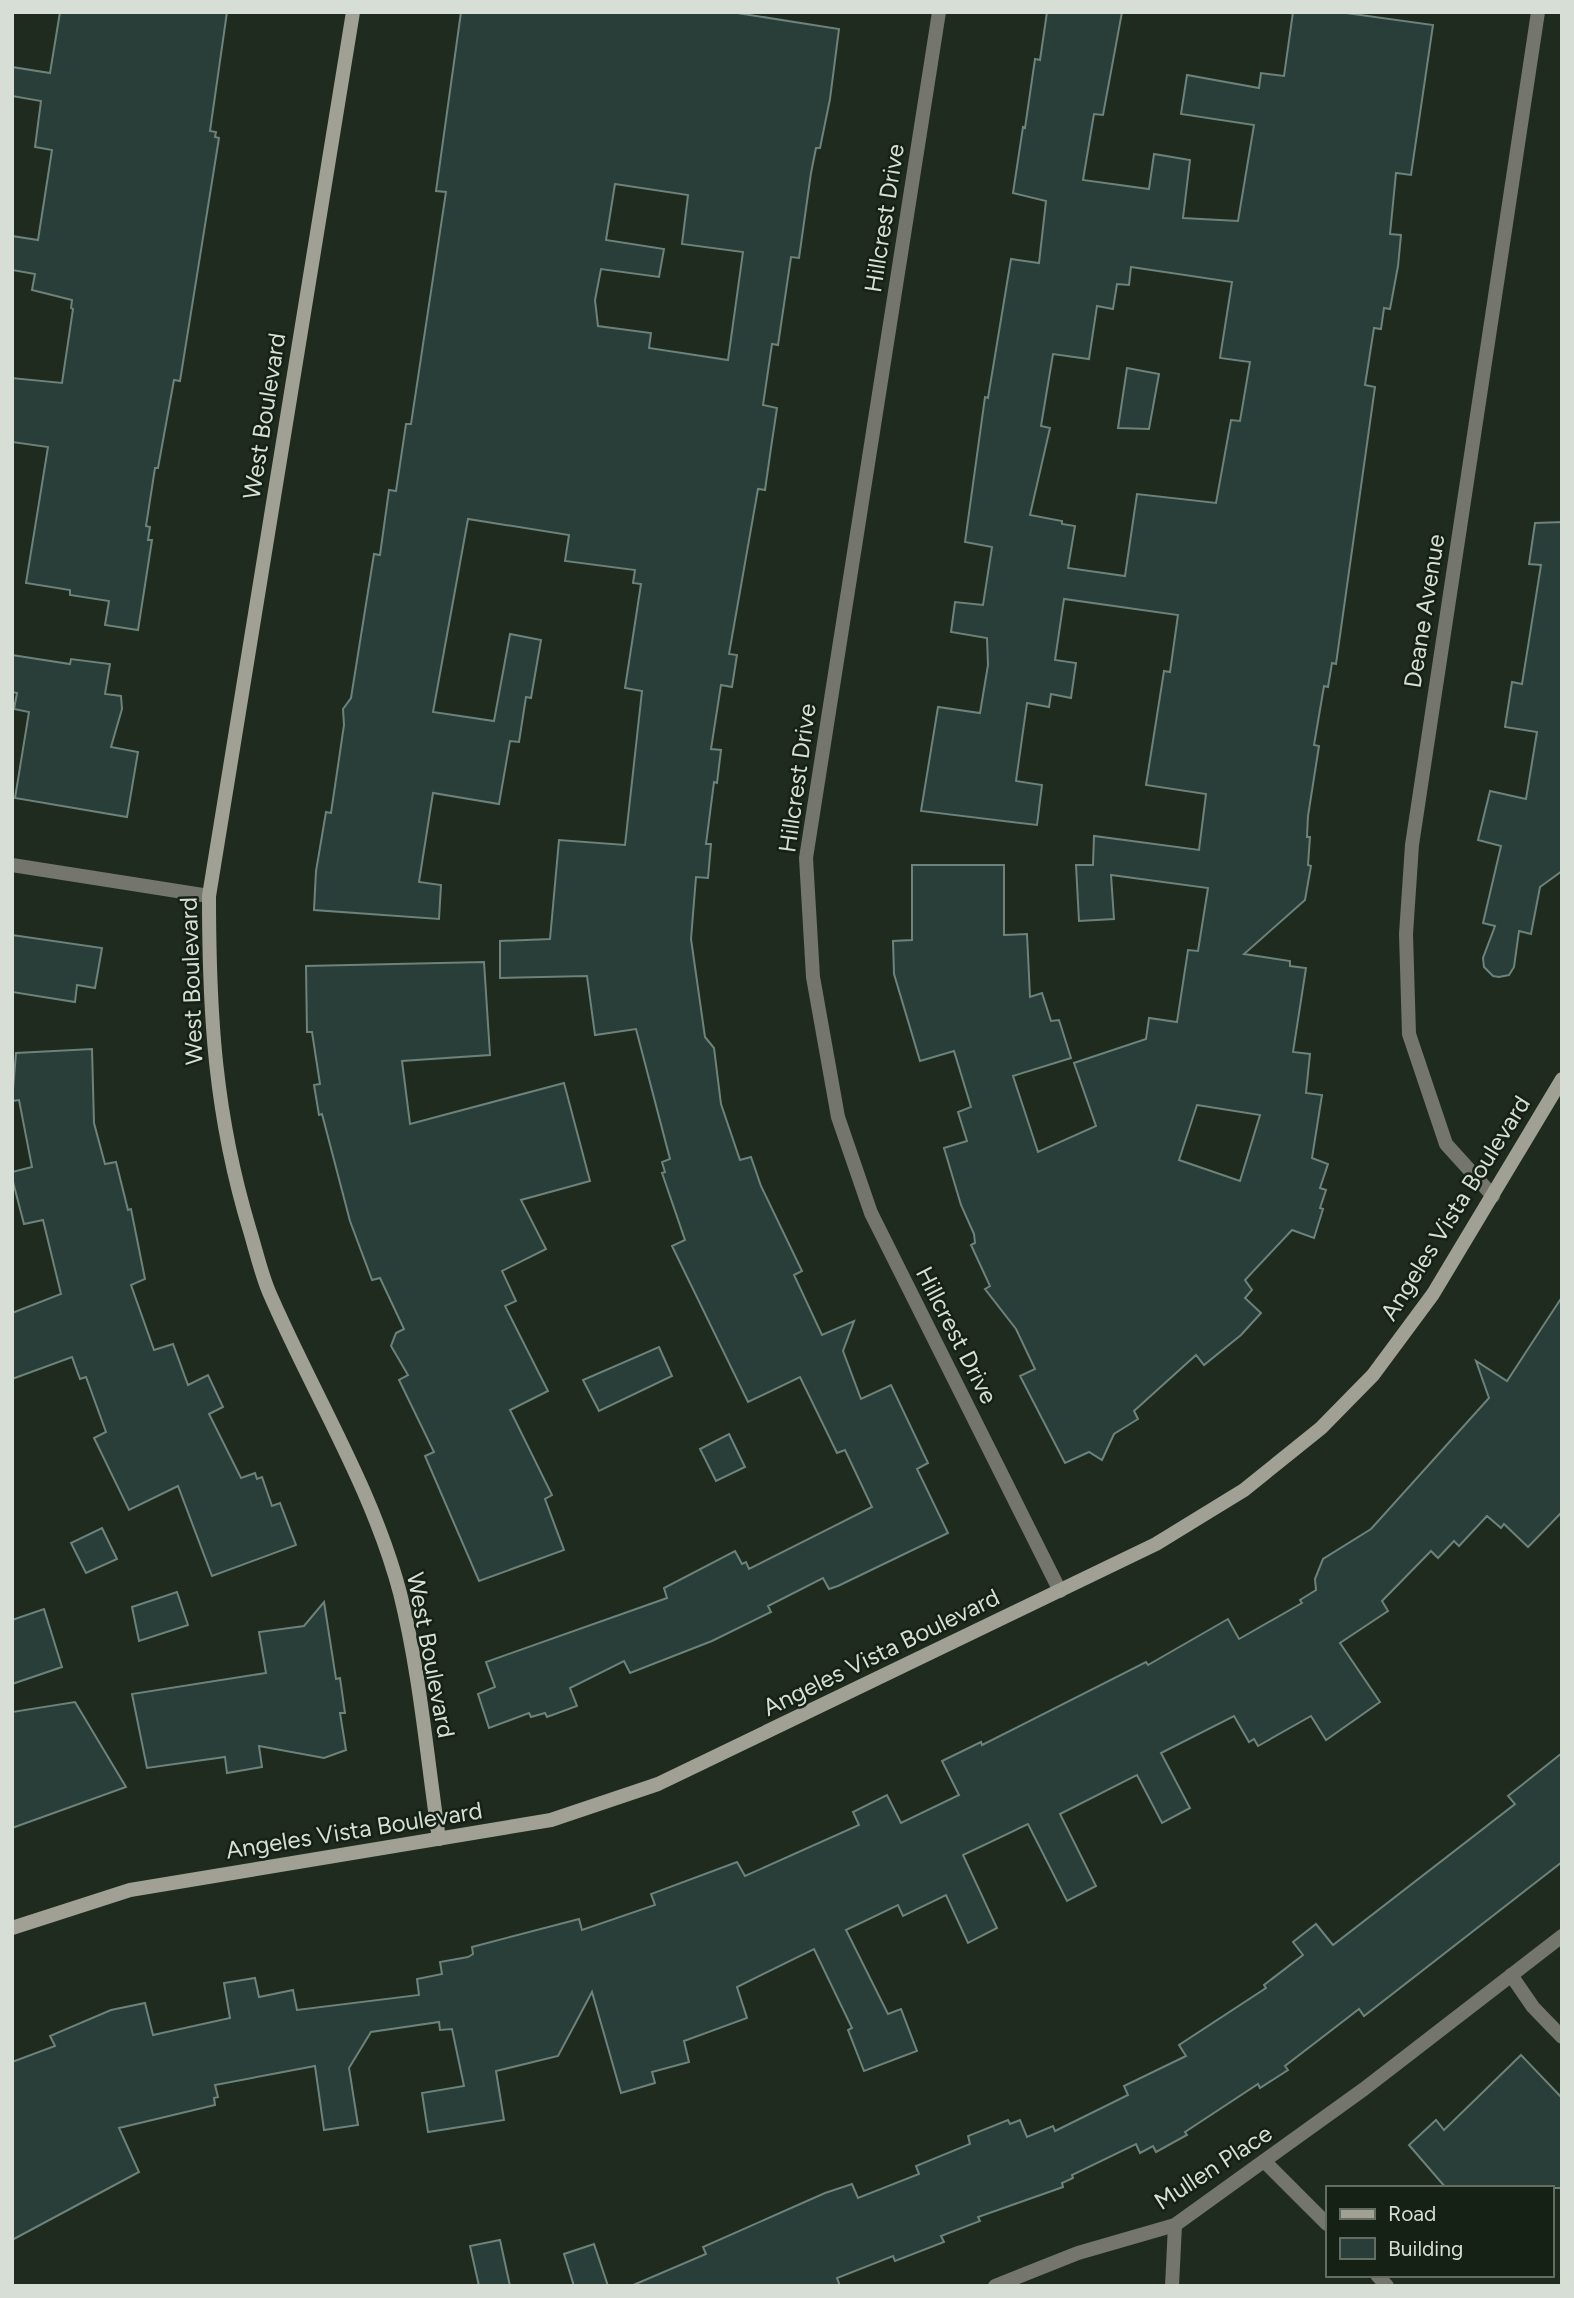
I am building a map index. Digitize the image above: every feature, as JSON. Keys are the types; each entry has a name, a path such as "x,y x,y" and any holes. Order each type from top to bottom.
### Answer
{"street":[{"name":"West Boulevard","path":"353,12 209,896 209,997 220,1112 239,1196 268,1289 375,1518 400,1593 415,1670 439,1839"},
{"name":"Hillcrest Drive","path":"939,12 806,858 813,977 838,1117 871,1213 1060,1591"},
{"name":"Deane Avenue","path":"1493,1196 1446,1144 1409,1034 1406,934 1412,845 1538,12"},
{"path":"12,865 209,896"},
{"name":"Angeles Vista Boulevard","path":"12,1928 130,1890 551,1820 658,1784 1156,1545 1244,1490 1321,1428 1373,1375 1426,1304 1562,1079"},
{"name":"Mullen Place","path":"995,2286 1078,2253 1175,2225 1364,2089 1562,1936"},
{"path":"1511,1975 1533,2007 1562,2037"},
{"path":"1265,2162 1326,2223"},
{"path":"1172,2286 1175,2225"}],"building":[{"path":"60,12 227,12 210,131 216,132 215,137 219,138 180,381 174,380 158,468 155,468 146,526 150,527 148,540 152,540 138,630 105,625 109,601 70,595 70,590 26,583 48,447 12,442 12,378 62,383 73,309 72,300 32,290 35,274 12,270 12,236 38,240 52,150 35,147 41,101 12,96 12,67 50,73"},
{"path":"461,12 731,12 839,29 830,99 820,148 816,148 811,173 799,258 791,257 778,345 772,344 763,405 777,408 765,490 758,489 729,654 737,655 732,687 721,685 711,749 721,750 706,844 711,844 708,878 696,877 691,939 705,1037 714,1048 721,1104 740,1160 751,1157 761,1186 802,1271 794,1275 822,1335 854,1321 843,1351 861,1399 891,1385 928,1463 917,1469 948,1533 838,1586 829,1589 823,1578 768,1606 771,1612 712,1641 630,1673 624,1661 570,1688 577,1706 547,1717 545,1713 531,1717 529,1713 489,1728 478,1694 495,1687 486,1662 667,1598 664,1588 735,1551 742,1564 746,1562 749,1569 872,1507 845,1450 837,1453 800,1377 748,1402 672,1246 685,1240 662,1173 665,1172 662,1162 670,1159 636,1029 595,1035 587,976 500,978 500,941 550,939 559,840 625,845 642,691 625,688 641,584 633,583 635,570 565,561 569,535 468,519 433,712 494,721 510,634 541,640 531,698 526,697 519,742 510,741 499,804 433,793 419,882 441,885 439,919 314,910 316,871 326,812 331,813 344,725 343,709 351,698 374,554 380,555 389,490 396,491 406,424 411,424 446,192 436,191","holes":["615,184 688,195 682,244 743,252 728,360 649,348 651,333 598,326 595,300 601,269 659,277 664,249 606,240"]},
{"path":"1047,12 1122,12 1103,115 1094,114 1083,180 1149,189 1154,154 1190,160 1183,218 1238,221 1254,125 1181,114 1187,75 1259,88 1261,73 1284,76 1293,12 1339,12 1433,25 1411,175 1396,173 1390,234 1401,235 1398,266 1390,309 1384,308 1381,329 1374,328 1365,385 1375,387 1336,664 1332,663 1328,687 1324,686 1314,745 1319,746 1308,816 1308,865 1311,866 1305,900 1244,954 1290,961 1290,966 1306,968 1293,1052 1310,1054 1306,1093 1322,1095 1312,1158 1328,1164 1320,1188 1326,1190 1320,1208 1323,1209 1314,1238 1292,1230 1245,1280 1252,1290 1245,1298 1261,1313 1241,1335 1204,1365 1196,1355 1134,1411 1138,1419 1114,1434 1102,1460 1089,1452 1065,1463 1020,1376 1035,1369 1016,1329 985,1289 990,1286 971,1245 975,1243 974,1234 961,1205 944,1148 967,1141 958,1112 971,1107 954,1051 920,1061 894,974 893,941 912,940 912,865 1004,865 1004,935 1027,934 1030,997 1042,993 1051,1021 1059,1020 1071,1058 1013,1076 1038,1152 1096,1126 1074,1063 1146,1039 1149,1018 1177,1022 1188,950 1198,951 1208,888 1111,875 1114,919 1079,921 1076,865 1093,865 1094,836 1199,850 1206,794 1146,785 1164,671 1170,672 1178,615 1064,599 1055,660 1076,663 1071,698 1051,694 1049,707 1027,703 1016,781 1042,785 1037,825 921,811 938,707 980,713 988,665 987,638 951,632 955,602 983,605 992,547 965,542 985,397 988,398 1011,259 1039,263 1046,201 1013,193 1035,59 1040,60","holes":["1131,267 1232,282 1220,358 1250,362 1240,421 1231,420 1216,503 1137,494 1125,576 1068,568 1075,526 1030,515 1050,428 1041,426 1053,354 1089,359 1097,306 1113,309 1117,284 1129,285","1197,1105 1260,1115 1240,1181 1179,1160"]},
{"path":"1127,368 1159,374 1149,429 1118,428"},
{"path":"1562,522 1562,871 1540,887 1531,934 1519,931 1514,967 1509,975 1499,977 1493,976 1484,967 1483,958 1495,926 1483,923 1501,846 1478,840 1490,791 1526,799 1537,732 1505,727 1512,682 1522,684 1541,565 1529,564 1535,523"},
{"path":"12,655 70,664 71,659 110,664 105,694 121,696 122,709 111,747 138,752 127,817 15,798 29,712 14,709 17,693 12,692"},
{"path":"12,935 102,948 95,988 77,985 75,1002 12,992"},
{"path":"484,962 490,1055 402,1061 410,1124 564,1083 590,1181 521,1200 546,1249 502,1271 516,1301 505,1306 548,1391 510,1410 552,1495 545,1499 564,1550 479,1581 425,1456 434,1452 399,1380 408,1375 391,1346 396,1333 404,1329 380,1278 372,1280 350,1221 322,1114 319,1115 314,1085 320,1084 312,1032 307,1032 306,966"},
{"path":"92,1049 94,1123 105,1164 116,1162 128,1210 131,1209 145,1279 131,1285 154,1350 173,1344 188,1385 208,1375 223,1407 209,1414 241,1478 255,1473 257,1479 262,1477 272,1506 280,1503 296,1545 212,1576 178,1486 129,1510 94,1438 106,1432 86,1377 80,1379 72,1357 12,1379 12,1313 61,1294 43,1220 24,1224 12,1178 12,1172 32,1167 19,1100 12,1101 16,1053"},
{"path":"1562,1297 1562,1512 1528,1547 1504,1524 1501,1528 1487,1516 1459,1546 1454,1541 1438,1558 1431,1551 1382,1601 1388,1611 1340,1643 1380,1702 1326,1740 1311,1716 1258,1746 1254,1739 1249,1742 1234,1716 1161,1753 1190,1808 1162,1823 1137,1775 1060,1814 1096,1886 1067,1901 1028,1824 963,1855 997,1928 968,1943 946,1895 903,1916 898,1905 846,1930 888,2014 901,2009 917,2051 864,2071 848,2030 852,2028 814,1949 737,1987 747,2018 684,2041 689,2062 652,2072 655,2083 621,2093 592,1992 558,2056 496,2071 504,2120 428,2132 422,2093 464,2086 452,2029 440,2030 439,2022 371,2032 349,2068 358,2125 324,2130 315,2066 215,2085 218,2097 214,2098 215,2105 119,2128 139,2172 12,2240 12,2062 55,2046 50,2036 111,2010 145,2003 153,2035 230,2018 224,1983 255,1978 259,1997 293,1990 297,2010 419,1995 417,1979 442,1974 440,1962 468,1957 473,1954 472,1947 579,1919 582,1930 655,1905 651,1894 737,1862 745,1876 859,1825 853,1812 887,1795 901,1823 959,1795 942,1761 981,1742 982,1745 1146,1662 1148,1665 1228,1619 1239,1639 1302,1603 1300,1600 1316,1590 1315,1579 1323,1559 1371,1529 1489,1398 1476,1361 1507,1381"},
{"path":"659,1347 672,1376 599,1411 583,1380"},
{"path":"729,1434 745,1467 716,1481 700,1449"},
{"path":"102,1528 117,1559 86,1573 71,1543"},
{"path":"177,1592 188,1625 139,1641 132,1607"},
{"path":"324,1602 336,1679 340,1678 345,1713 340,1713 346,1750 324,1758 259,1746 262,1767 227,1773 225,1757 147,1768 132,1694 266,1673 259,1632 304,1626"},
{"path":"44,1609 62,1667 12,1684 12,1620"},
{"path":"75,1702 126,1787 12,1828 12,1712"},
{"path":"1562,1753 1562,1862 1364,2016 1359,2009 1285,2066 1288,2070 1260,2088 1258,2084 1185,2132 1187,2135 1156,2152 1153,2146 1140,2153 1136,2144 1072,2175 1073,2178 1062,2183 1063,2187 978,2217 980,2221 941,2236 944,2242 895,2261 893,2256 837,2278 840,2286 631,2286 706,2254 703,2247 825,2193 852,2184 858,2198 919,2174 916,2166 970,2144 968,2136 1008,2120 1010,2124 1020,2120 1027,2137 1053,2126 1055,2131 1128,2095 1124,2086 1186,2056 1179,2045 1266,1988 1264,1985 1303,1955 1293,1942 1316,1924 1333,1945 1515,1804 1508,1796"},
{"path":"1521,2055 1562,2098 1562,2188 1444,2186 1409,2145 1436,2120 1444,2130"},
{"path":"500,2240 510,2286 479,2286 470,2246"},
{"path":"594,2244 608,2286 574,2286 564,2254"}]}
